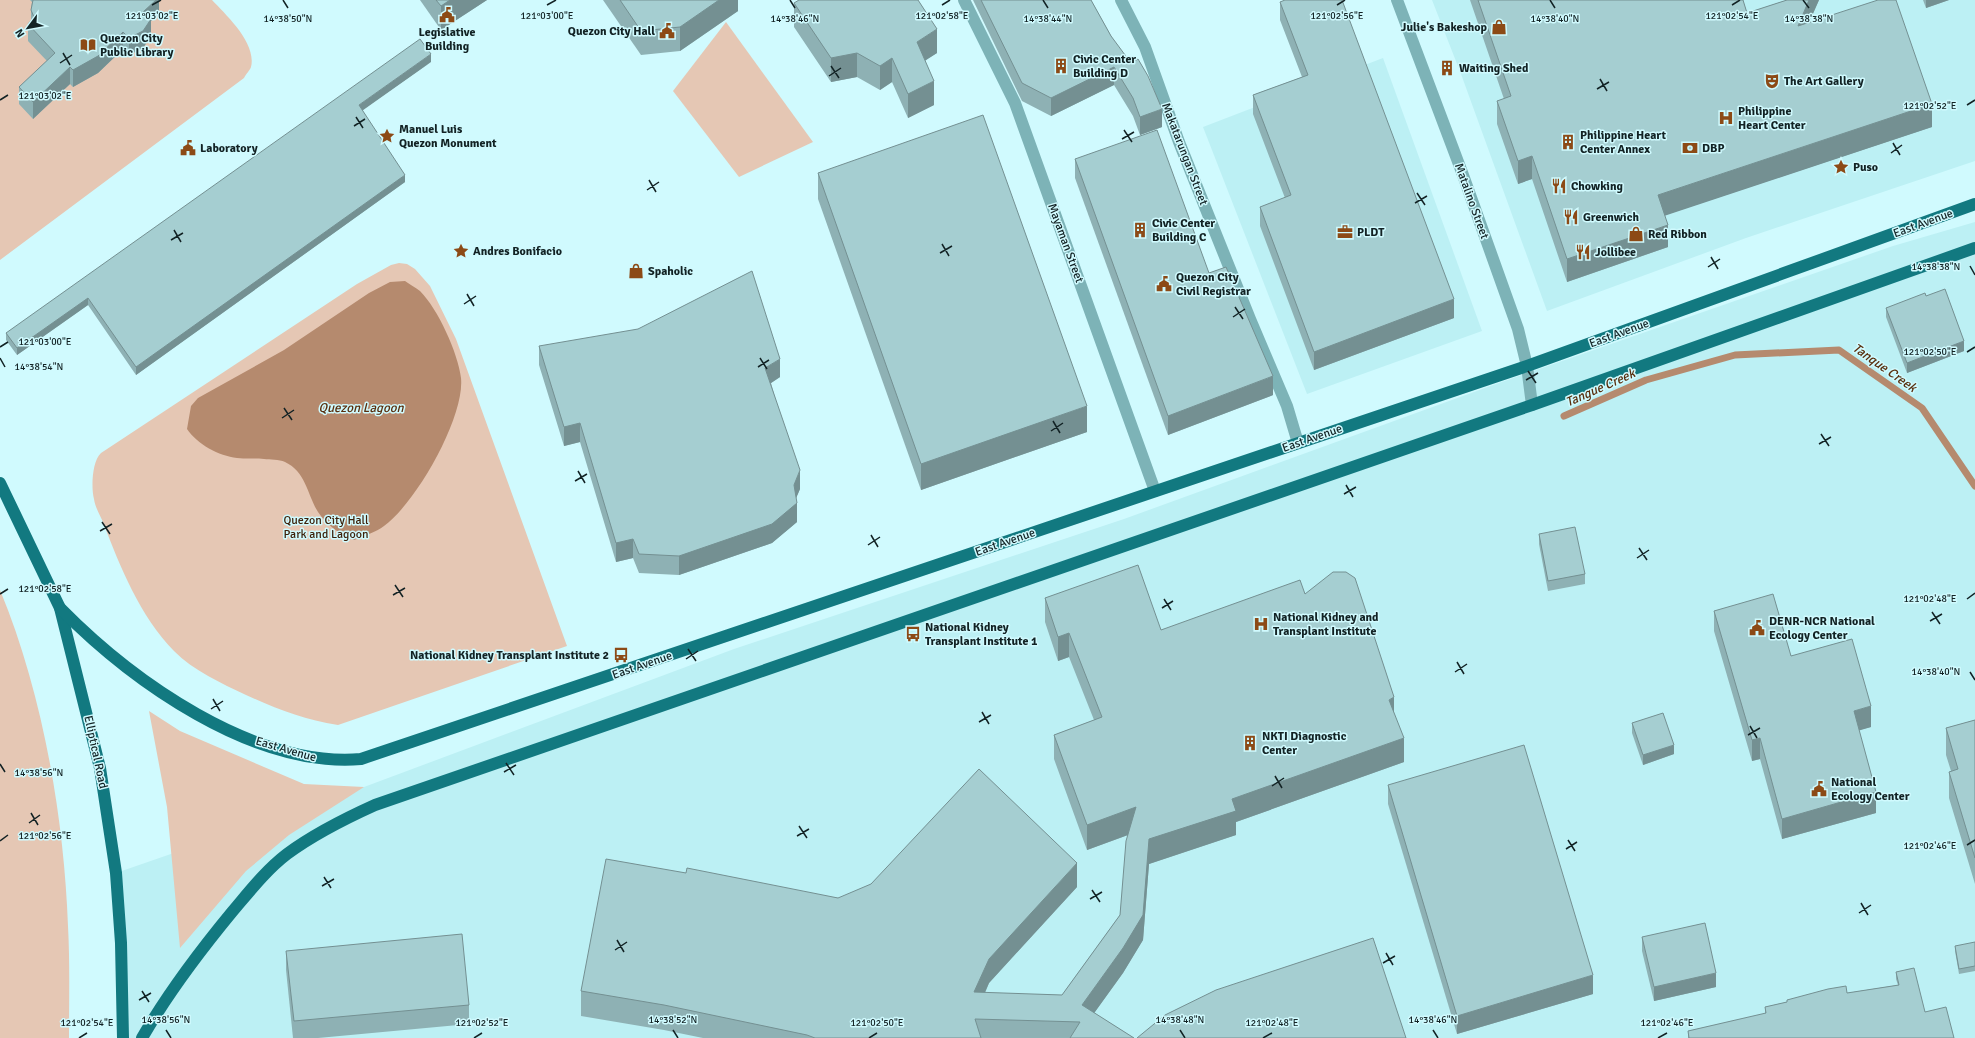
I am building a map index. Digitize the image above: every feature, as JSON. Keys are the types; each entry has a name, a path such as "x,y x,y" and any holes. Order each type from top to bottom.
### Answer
{"main road":[{"name":"East Avenue","path":"60,608 92,640 137,677 180,704 222,726 251,739 309,757 334,760 361,759 1527,366 1975,204"},
{"path":"142,1038 194,958 247,894 272,868 286,855 322,831 375,805 1532,405 1975,248"},
{"name":"Elliptical Road","path":"0,483 60,608 100,768 113,850 121,943 123,1038"}],"street":[{"name":"Mayaman Street","path":"964,0 1015,103 1155,491"},
{"name":"Makatarungan Street","path":"1121,0 1145,47 1179,142 1250,319 1287,406 1298,443"},
{"name":"Matalino Street","path":"1397,0 1463,175 1518,329 1527,366 1532,405"}],"shaded area":[{"name":"Philippine Heart Center","path":"1432,0 1975,0 1975,161 1746,238 1547,311 1461,74"},
{"name":"PLDT","path":"1383,58 1482,331 1307,394 1203,127"},
{"path":"1975,222 1975,1038 123,1038 116,873 364,787 734,649 1124,519 1496,384 1893,246"}],"green space":[{"path":"0,0 212,0 239,30 245,39 252,58 251,67 244,78 0,260"},
{"path":"726,22 813,142 739,177 673,91"},
{"name":"Quezon City Hall Park and Lagoon","path":"399,263 407,264 415,269 430,286 456,339 567,646 338,725 291,713 246,695 199,671 174,651 162,637 141,607 116,556 95,505 93,494 93,475 96,462 101,453 357,284 391,265"},
{"path":"0,590 15,629 28,670 39,712 56,798 66,884 69,968 69,1038 0,1038"},
{"path":"149,711 180,731 304,784 364,787 289,835 246,871 180,948 167,807"}],"water":[{"name":"Quezon Lagoon","path":"405,281 420,291 427,299 446,332 456,356 459,368 461,378 460,395 447,436 436,458 410,499 397,515 384,526 374,532 354,540 343,535 325,521 314,505 302,477 292,466 280,460 230,457 216,452 196,440 187,429 191,406 198,398 284,350 369,293 390,282"}],"building":[{"name":"Quezon City Public Library","path":"33,0 156,0 143,12 151,19 143,31 129,38 123,32 98,56 73,70 70,67 33,102 19,87 55,53 28,24 34,17 31,10"},
{"path":"436,0 450,0 441,6"},
{"path":"620,0 719,0 680,27 641,31"},
{"path":"799,0 918,0 937,29 917,42 934,81 908,94 892,58 880,66 857,53 831,58 794,3"},
{"name":"Civic Center Building D","path":"981,0 1091,0 1111,36 1131,63 1138,59 1148,76 1162,109 1140,117 1133,98 1114,67 1051,98 1022,83"},
{"name":"PLDT","path":"1285,0 1342,0 1454,299 1314,352 1260,207 1291,195 1253,95 1308,75 1280,2"},
{"name":"Philippine Heart Center","path":"1478,0 1743,0 1747,13 1787,0 1809,0 1798,26 1878,0 1896,0 1932,104 1658,195 1668,225 1567,259 1532,156 1518,161 1497,101 1511,96"},
{"path":"420,39 431,54 359,105 405,175 136,367 88,298 17,348 6,333"},
{"path":"983,115 1087,406 921,464 818,173"},
{"path":"1157,130 1209,273 1226,267 1273,376 1168,416 1075,159"},
{"path":"752,271 780,359 765,368 800,470 794,485 797,503 772,524 679,556 639,554 633,539 616,543 580,423 564,427 539,346 638,329"},
{"path":"1945,289 1964,341 1907,363 1886,308 1925,293 1926,296"},
{"path":"1575,527 1585,574 1548,581 1539,534"},
{"path":"1138,565 1161,630 1300,580 1305,594 1333,572 1346,572 1355,578 1394,697 1389,700 1404,738 1232,799 1236,811 1149,839 1143,915 1123,948 1082,1005 1134,1038 1070,1038 1080,1022 975,1019 981,1038 815,1038 807,1035 664,1005 581,991 606,859 686,873 687,868 838,898 871,884 979,769 1077,863 989,959 974,992 1062,995 1120,915 1126,841 1136,807 1087,825 1054,735 1102,717 1069,633 1058,637 1045,598"},
{"path":"1773,594 1791,656 1852,639 1871,706 1854,711 1876,792 1782,819 1760,738 1752,740 1714,611"},
{"path":"1663,713 1674,745 1643,755 1632,723"},
{"path":"1975,720 1975,858 1949,772 1958,769 1946,728"},
{"path":"1524,745 1593,975 1457,1016 1388,785"},
{"path":"1705,923 1716,973 1654,987 1642,937"},
{"path":"462,934 469,1005 294,1021 286,951"},
{"path":"1373,938 1406,1038 1137,1038 1165,1015 1216,990"},
{"path":"1975,942 1975,966 1959,969 1955,946"},
{"path":"1914,968 1925,1012 1946,1007 1954,1038 1689,1038 1688,1031 1766,1013 1765,1007 1787,1002 1787,1000 1828,989 1846,986 1847,993 1899,985 1896,972"}],"waterway":[{"name":"Tanque Creek","path":"1564,416 1646,380 1735,355 1839,350 1922,408 1975,486"}],"place":[{"name":"Legislative Building","path":"447,15"},
{"name":"Julie's Bakeshop","path":"1499,27"},
{"name":"Quezon City Hall","path":"667,31"},
{"name":"Quezon City Public Library","path":"88,45"},
{"name":"Civic Center Building D","path":"1061,66"},
{"name":"Waiting Shed","path":"1447,68"},
{"name":"The Art Gallery","path":"1772,81"},
{"name":"Philippine Heart Center","path":"1726,118"},
{"name":"Manuel Luis Quezon Monument","path":"387,136"},
{"name":"Philippine Heart Center Annex","path":"1568,142"},
{"name":"Laboratory","path":"188,148"},
{"name":"DBP","path":"1690,148"},
{"name":"Puso","path":"1841,167"},
{"name":"Chowking","path":"1559,186"},
{"name":"Greenwich","path":"1571,217"},
{"name":"Civic Center Building C","path":"1140,230"},
{"name":"PLDT","path":"1345,232"},
{"name":"Red Ribbon","path":"1636,234"},
{"name":"Andres Bonifacio","path":"461,251"},
{"name":"Jollibee","path":"1583,252"},
{"name":"Spaholic","path":"636,271"},
{"name":"Quezon City Civil Registrar","path":"1164,284"},
{"name":"National Kidney and Transplant Institute","path":"1261,624"},
{"name":"DENR-NCR National Ecology Center","path":"1757,628"},
{"name":"National Kidney Transplant Institute 1","path":"913,634"},
{"name":"National Kidney Transplant Institute 2","path":"621,655"},
{"name":"NKTI Diagnostic Center","path":"1250,743"},
{"name":"National Ecology Center","path":"1819,789"}],"water label":[{"name":"Tangue Creek","path":"1600,387"}]}
